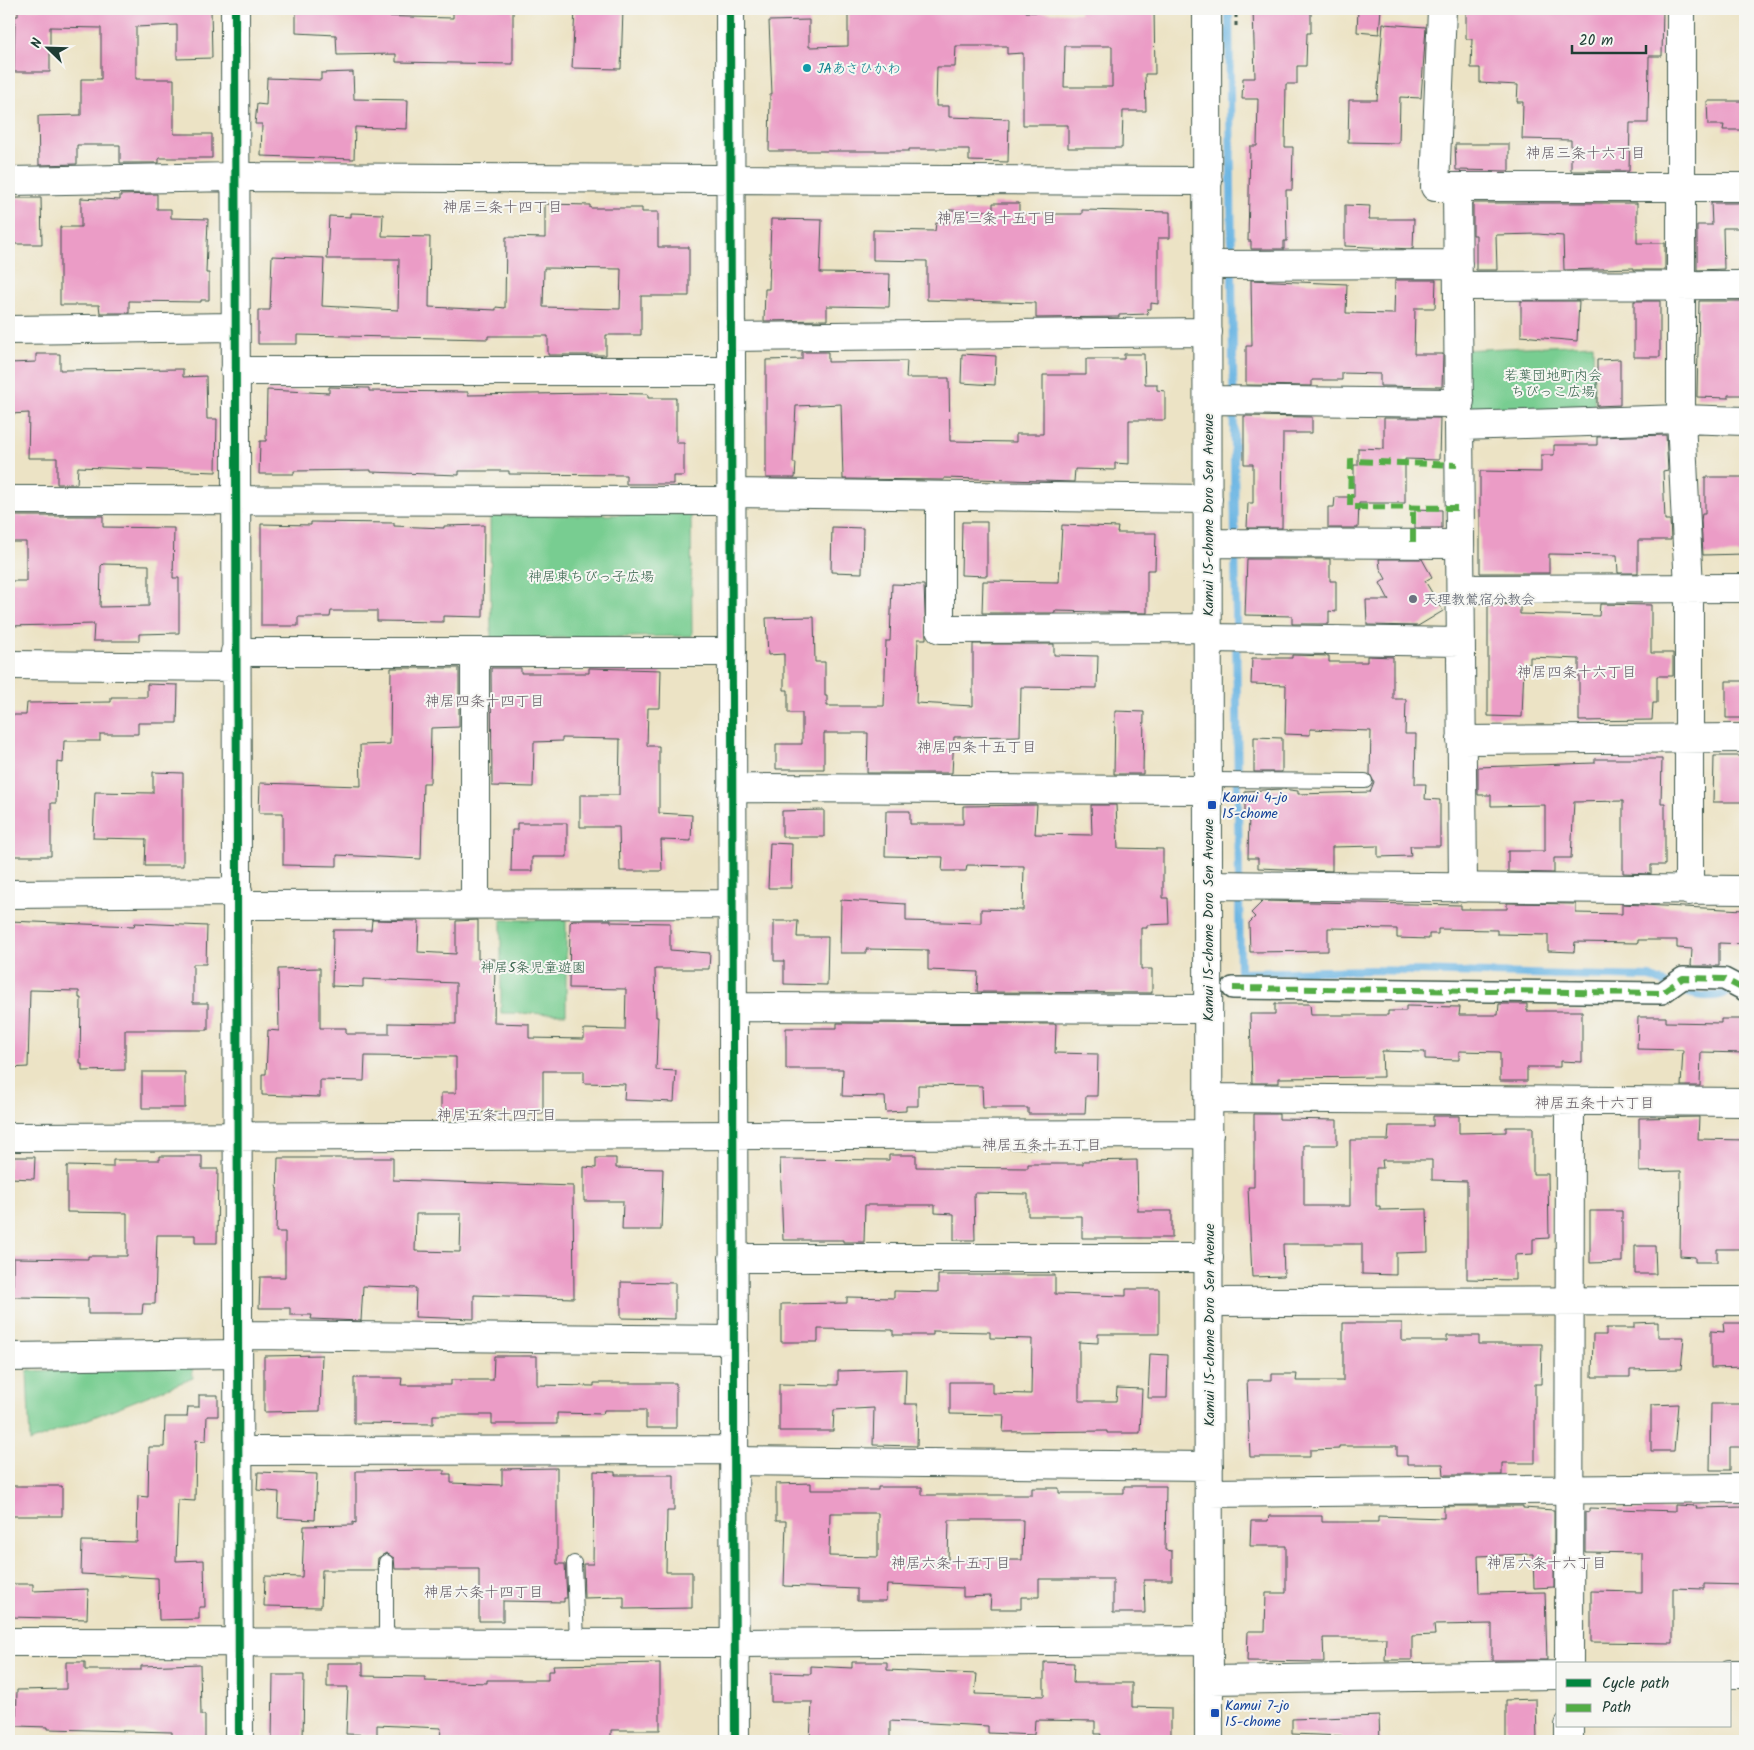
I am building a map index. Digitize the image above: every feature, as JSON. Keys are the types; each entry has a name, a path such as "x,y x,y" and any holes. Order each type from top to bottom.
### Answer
{"street":[{"path":"235,9 239,1741"},
{"path":"730,9 735,1741"},
{"name":"Kamui 15-chome Doro Sen Avenue","path":"1208,9 1209,1741"},
{"path":"1442,9 1434,187 1745,187"},
{"path":"1681,9 1681,419 1689,588 1689,891"},
{"path":"9,181 235,177 1208,181"},
{"path":"1457,187 1462,589 1463,888"},
{"path":"1208,265 1682,285 1745,285"},
{"path":"9,330 235,327"},
{"path":"731,337 1208,332"},
{"path":"235,371 731,371"},
{"path":"1208,400 1451,403 1460,414 1745,421"},
{"path":"9,500 940,496 1208,499"},
{"path":"940,496 940,629 1208,633 1461,642"},
{"path":"1208,543 1460,544"},
{"path":"1462,589 1745,588"},
{"path":"9,665 475,652 732,652"},
{"path":"475,652 475,903"},
{"path":"1462,740 1745,738"},
{"path":"732,788 1208,785"},
{"path":"1208,885 1689,891 1745,890"},
{"path":"9,894 475,903 732,904"},
{"path":"1233,988 1662,993 1683,978 1724,979 1741,988"},
{"path":"733,1007 1208,1009"},
{"path":"1209,1098 1745,1102"},
{"path":"1569,1662 1570,1102"},
{"path":"9,1137 1209,1134"},
{"path":"733,1258 1209,1258"},
{"path":"1209,1302 1745,1300"},
{"path":"9,1356 238,1345 734,1340"},
{"path":"239,1450 734,1456 1209,1466"},
{"path":"1209,1493 1570,1488 1745,1488"},
{"path":"9,1642 735,1643 1209,1640"},
{"path":"1209,1680 1556,1674"},
{"path":"1732,1674 1745,1674"},
{"path":"1569,1728 1569,1741"}],"lane":[{"path":"1208,785 1365,781"},
{"path":"386,1562 386,1642"},
{"path":"574,1564 577,1642"}],"green space":[{"name":"若葉団地町内会 ちびっこ広場","path":"1593,344 1595,418 1465,423 1460,350"},
{"name":"神居東ちびっ子広場","path":"691,514 692,636 491,639 490,516"},
{"name":"神居5条児童遊園","path":"501,920 566,920 566,1014 501,1013"},
{"path":"192,1366 193,1378 30,1442 27,1371"}],"building":[{"path":"18,9 211,9 212,58 177,59 177,25 136,27 136,79 174,79 174,134 212,134 212,158 159,158 159,163 120,163 120,145 77,145 77,164 39,165 38,116 81,115 81,79 101,79 101,28 50,27 50,72 14,72 15,16 18,16"},
{"path":"296,9 371,9 371,16 453,18 453,9 513,9 513,64 396,62 396,54 337,55 336,35 296,33"},
{"path":"575,9 623,9 621,69 572,68"},
{"path":"848,9 1025,9 1026,12 1080,13 1080,9 1154,9 1155,74 1145,74 1146,111 1123,111 1122,148 1068,148 1068,125 1023,125 1023,53 1007,54 1007,46 956,46 955,67 937,67 936,106 949,106 949,117 1009,119 1008,162 969,161 969,149 769,151 770,94 772,94 769,21 809,20 809,47 848,46","holes":["1065,46 1112,46 1112,87 1064,87"]},
{"path":"1253,9 1311,9 1311,33 1307,33 1306,66 1297,66 1297,84 1286,84 1285,147 1293,147 1292,190 1286,190 1287,241 1284,241 1284,249 1251,249 1251,241 1248,241 1250,146 1257,146 1258,99 1242,99 1243,78 1255,78"},
{"path":"1358,9 1381,9 1379,34 1357,32"},
{"path":"1466,9 1663,9 1662,56 1649,56 1648,123 1630,123 1629,171 1571,171 1571,140 1522,139 1523,102 1517,102 1518,85 1480,83 1480,68 1471,68 1472,39 1466,39"},
{"path":"1383,24 1426,27 1421,98 1400,97 1399,143 1348,142 1349,100 1377,100"},
{"path":"353,72 354,99 408,100 407,129 355,127 354,159 261,156 262,124 255,124 257,104 266,105 267,78 321,80 321,73"},
{"path":"1707,101 1745,101 1745,130 1723,130 1724,125 1708,125"},
{"path":"1455,144 1509,144 1509,171 1456,170"},
{"path":"157,194 157,209 171,209 171,218 208,219 206,273 209,273 209,300 201,300 201,302 129,301 129,313 100,313 99,305 60,305 60,227 81,227 81,198 120,200 120,195"},
{"path":"14,198 41,198 42,244 14,244"},
{"path":"993,203 1019,203 1019,214 1082,214 1082,210 1170,212 1170,238 1158,238 1158,304 1151,303 1151,309 1147,309 1148,314 1119,315 1119,317 1036,318 1036,303 927,300 927,261 873,260 873,230 935,231 936,223 949,223 949,210 993,211"},
{"path":"1473,203 1637,203 1637,243 1665,243 1665,270 1634,270 1634,268 1564,270 1563,236 1538,234 1496,235 1497,270 1476,270 1476,235 1473,235"},
{"path":"1711,203 1745,203 1745,228 1723,228 1724,269 1697,270 1697,225 1712,225"},
{"path":"545,204 590,205 590,208 642,208 642,212 658,212 658,247 689,247 689,296 641,296 641,335 606,335 606,355 548,355 548,336 488,336 488,339 297,335 297,344 258,344 258,310 270,310 272,256 324,258 322,306 398,310 399,259 327,259 329,216 351,217 351,213 383,214 382,236 430,237 429,307 496,310 496,307 505,308 506,237 545,238","holes":["544,268 621,269 620,309 543,307"]},
{"path":"1345,205 1370,206 1369,219 1414,219 1413,249 1345,246"},
{"path":"771,219 822,220 820,273 890,274 889,307 827,306 827,320 764,321 765,289 769,289"},
{"path":"1251,280 1347,284 1346,313 1394,314 1395,280 1436,280 1435,308 1415,308 1414,354 1443,354 1442,387 1380,386 1380,374 1342,373 1342,380 1312,380 1312,386 1246,385 1246,346 1252,346"},
{"path":"1521,301 1579,301 1577,341 1521,336"},
{"path":"1634,301 1660,301 1660,357 1634,357"},
{"path":"1699,301 1745,301 1745,395 1728,395 1728,398 1697,397"},
{"path":"802,352 828,352 828,362 907,361 906,378 949,378 950,441 1016,442 1016,434 1043,434 1043,375 1086,375 1086,359 1124,359 1124,354 1144,354 1145,384 1157,384 1157,390 1165,391 1165,420 1129,420 1129,464 1115,463 1115,470 1075,469 1074,482 944,478 944,480 843,479 841,404 796,406 793,463 796,463 795,478 766,478 766,360 802,359"},
{"path":"36,354 60,354 60,370 183,369 183,377 206,376 207,419 217,419 216,472 78,467 77,484 57,484 57,458 28,458 29,413 9,414 9,363 36,362"},
{"path":"962,354 996,356 995,385 961,383"},
{"path":"1620,359 1620,405 1597,406 1597,360"},
{"path":"329,387 369,388 369,391 468,392 468,395 594,393 648,394 648,398 676,398 676,443 684,443 684,476 673,476 673,484 626,484 626,475 509,474 509,471 459,471 459,475 371,472 371,470 294,471 294,474 259,474 260,441 266,441 267,390 329,393"},
{"path":"1244,416 1312,417 1312,433 1283,433 1282,528 1247,528 1248,503 1253,503 1253,464 1244,464"},
{"path":"1384,418 1440,418 1439,460 1405,459 1405,503 1359,503 1358,528 1328,528 1328,507 1334,507 1335,497 1354,497 1354,465 1358,465 1358,448 1384,449"},
{"path":"1666,435 1668,470 1663,471 1665,520 1670,520 1671,540 1638,540 1638,573 1618,573 1617,555 1549,554 1549,573 1480,573 1480,471 1541,472 1541,455 1554,455 1554,445 1597,445 1597,437"},
{"path":"1705,477 1745,477 1745,554 1703,555 1701,520 1702,514 1705,514"},
{"path":"1415,509 1442,510 1442,528 1415,528"},
{"path":"9,516 103,516 103,527 174,528 173,578 179,578 179,633 139,634 139,641 93,641 94,624 9,626 9,581 26,581 26,542 9,542","holes":["103,564 149,565 149,606 100,607 101,566"]},
{"path":"311,522 394,523 394,526 444,528 444,526 484,525 483,617 443,616 443,622 377,621 377,611 331,611 330,617 298,617 298,626 261,626 261,524 311,525"},
{"path":"962,522 987,522 987,576 961,575"},
{"path":"1062,525 1118,527 1117,533 1156,533 1155,570 1147,570 1147,613 1055,611 1055,613 982,613 983,581 1059,582"},
{"path":"832,527 863,528 862,573 831,572"},
{"path":"1247,559 1330,559 1330,581 1336,581 1336,612 1329,611 1329,624 1292,624 1292,616 1245,615"},
{"name":"天理教鶯宿分教会","path":"1379,559 1422,559 1432,577 1425,581 1443,611 1418,626 1367,625 1366,600 1389,600 1380,583 1386,579 1380,568"},
{"path":"892,584 924,585 926,639 918,639 916,703 973,706 973,644 1054,644 1054,655 1098,656 1097,688 1021,687 1020,736 954,737 952,773 867,773 868,733 824,733 824,769 776,769 776,744 802,744 802,713 788,713 788,690 784,690 784,654 768,655 766,618 814,617 815,662 825,662 825,696 827,696 827,706 884,706 886,641 890,641"},
{"path":"1520,604 1520,614 1599,616 1600,604 1651,605 1651,653 1673,653 1673,676 1657,676 1657,703 1653,703 1652,720 1579,721 1579,659 1530,657 1530,664 1524,664 1522,717 1488,716 1488,605"},
{"path":"1292,655 1329,656 1329,662 1367,662 1367,656 1393,657 1393,699 1406,699 1405,734 1416,734 1415,784 1426,784 1425,799 1440,800 1440,846 1410,846 1411,856 1378,857 1378,846 1332,847 1332,871 1258,868 1258,858 1248,858 1249,813 1245,813 1245,791 1282,789 1298,791 1298,794 1370,792 1374,782 1370,774 1371,731 1310,729 1310,735 1285,734 1286,685 1251,684 1252,658 1292,658"},
{"path":"391,668 459,668 459,727 431,728 430,783 423,783 421,859 337,855 337,866 283,865 283,813 259,813 260,783 361,786 360,745 390,744"},
{"path":"491,668 521,668 521,673 589,673 589,668 661,670 660,708 648,708 647,746 659,746 659,813 692,815 691,841 661,840 662,871 620,871 619,827 580,827 580,795 619,795 620,739 562,738 562,741 534,742 533,787 492,786"},
{"path":"1726,681 1745,681 1745,718 1726,718"},
{"path":"147,684 178,685 177,723 138,723 138,734 100,734 100,741 64,741 63,763 57,762 56,803 51,803 51,856 9,856 12,762 9,762 9,715 26,715 27,703 111,702 111,697 147,697"},
{"path":"1115,711 1144,712 1143,774 1114,774"},
{"path":"1254,737 1282,738 1282,772 1254,772"},
{"path":"1714,756 1745,756 1745,802 1713,802"},
{"path":"1595,759 1662,759 1661,803 1665,803 1665,865 1651,865 1651,874 1623,873 1623,801 1574,802 1571,858 1554,858 1554,873 1508,872 1508,851 1545,851 1545,805 1491,806 1491,795 1478,795 1478,767 1595,763"},
{"path":"153,772 183,773 183,866 145,866 146,839 93,838 95,792 153,793"},
{"path":"1037,805 1035,834 1092,835 1091,805 1116,805 1118,848 1163,849 1163,898 1168,898 1169,924 1147,925 1147,928 1141,928 1141,969 1152,969 1152,993 977,992 978,972 928,970 928,950 866,949 866,953 840,953 841,900 906,904 906,921 981,923 981,909 1023,910 1024,866 967,865 966,871 942,871 943,857 885,856 886,811 910,811 910,824 963,824 963,806"},
{"path":"824,810 824,837 782,837 782,811"},
{"path":"517,823 567,823 567,857 532,857 532,871 511,871 512,830 517,830"},
{"path":"770,843 792,844 791,888 768,888"},
{"path":"1263,901 1461,905 1461,909 1507,909 1507,903 1576,904 1576,913 1622,914 1622,904 1745,910 1745,944 1719,943 1719,966 1691,966 1692,949 1677,948 1677,940 1638,940 1638,943 1575,942 1574,952 1548,951 1548,935 1497,934 1497,930 1438,929 1438,934 1429,934 1429,939 1397,938 1397,929 1328,928 1328,951 1250,952 1249,923 1255,917 1251,913"},
{"path":"372,920 419,921 418,952 456,954 456,921 478,920 478,959 495,959 494,1023 529,1024 529,1038 584,1039 584,1029 625,1030 626,989 569,988 570,923 573,920 611,920 611,922 670,923 670,950 710,953 709,969 655,969 656,1017 658,1017 656,1070 676,1071 674,1102 624,1100 625,1084 584,1083 584,1071 543,1071 543,1114 464,1112 464,1115 441,1115 441,1093 456,1093 456,1057 365,1056 364,1081 320,1080 320,1097 262,1095 262,1074 266,1074 268,1030 279,1031 278,969 320,968 320,1028 346,1028 346,1034 389,1034 389,1023 456,1024 456,983 363,979 363,987 332,986 333,930 371,930"},
{"path":"9,921 134,926 135,923 207,926 206,964 193,964 193,1003 208,1003 208,1030 125,1030 125,1070 82,1071 82,1064 80,1064 81,998 79,998 79,991 30,990 28,1067 9,1068"},
{"path":"774,921 798,921 797,937 828,937 827,985 784,984 784,961 774,961"},
{"path":"1275,1004 1310,1004 1311,1015 1388,1015 1388,1011 1406,1011 1406,1006 1460,1007 1459,1015 1498,1015 1499,1004 1527,1004 1527,1011 1582,1011 1582,1062 1560,1061 1560,1067 1527,1067 1527,1081 1500,1081 1500,1052 1459,1051 1459,1060 1425,1059 1425,1052 1382,1051 1383,1077 1279,1078 1279,1083 1252,1083 1250,1014 1275,1014"},
{"path":"1638,1017 1666,1017 1666,1022 1721,1023 1721,1019 1745,1019 1745,1053 1701,1052 1700,1086 1681,1086 1683,1050 1637,1049"},
{"path":"837,1023 1056,1024 1055,1053 1098,1054 1097,1096 1086,1096 1085,1114 1028,1114 1028,1108 983,1108 982,1086 918,1085 918,1106 906,1106 906,1111 886,1112 885,1097 842,1096 843,1069 786,1069 786,1028 837,1028"},
{"path":"142,1072 185,1072 185,1108 142,1108"},
{"path":"1254,1114 1279,1114 1279,1119 1337,1120 1337,1145 1304,1145 1304,1206 1350,1206 1350,1140 1388,1140 1389,1126 1433,1126 1433,1116 1459,1116 1459,1133 1506,1132 1506,1127 1533,1127 1533,1174 1548,1174 1549,1238 1533,1239 1533,1254 1515,1255 1515,1280 1467,1279 1467,1181 1432,1180 1432,1160 1382,1160 1383,1168 1376,1168 1376,1206 1380,1206 1380,1210 1427,1209 1428,1252 1396,1253 1396,1275 1362,1274 1362,1244 1283,1244 1284,1276 1252,1277 1248,1187 1254,1187"},
{"path":"1699,1117 1698,1139 1745,1140 1745,1249 1717,1249 1717,1262 1695,1262 1695,1257 1680,1256 1681,1171 1639,1172 1639,1118"},
{"path":"889,1155 916,1155 916,1167 1028,1168 1028,1164 1083,1164 1083,1161 1137,1160 1138,1211 1172,1211 1172,1238 1082,1238 1082,1216 1028,1216 1028,1194 974,1193 975,1240 954,1240 954,1214 935,1213 935,1205 865,1205 864,1242 783,1240 780,1159 889,1160"},
{"path":"160,1156 202,1156 202,1169 218,1169 217,1243 195,1243 195,1235 157,1235 155,1304 143,1304 142,1314 88,1314 88,1298 13,1297 13,1258 88,1259 88,1256 127,1256 127,1213 67,1212 67,1166 113,1167 113,1160 160,1160"},
{"path":"9,1157 35,1157 34,1179 9,1178"},
{"path":"278,1158 393,1158 393,1180 573,1186 574,1298 474,1295 474,1319 415,1317 416,1288 363,1286 361,1321 311,1319 312,1315 290,1315 290,1308 259,1308 260,1277 285,1277 285,1232 276,1232","holes":["416,1214 461,1214 460,1252 415,1251"]},
{"path":"596,1158 616,1158 616,1168 663,1169 661,1230 622,1230 623,1201 584,1201 584,1167 596,1168"},
{"path":"1590,1211 1622,1211 1622,1262 1590,1263"},
{"path":"1635,1246 1655,1246 1656,1274 1635,1274"},
{"path":"938,1275 1055,1275 1055,1294 1126,1296 1126,1289 1159,1289 1159,1334 1098,1334 1098,1343 1079,1342 1079,1401 1116,1401 1117,1388 1142,1389 1140,1433 1107,1433 1107,1431 1003,1432 1004,1415 950,1414 950,1382 992,1382 992,1393 1031,1394 1032,1339 990,1338 990,1332 933,1331 933,1335 893,1335 893,1330 818,1329 818,1342 781,1342 781,1304 847,1303 847,1297 894,1298 894,1291 938,1292"},
{"path":"621,1282 675,1283 675,1319 621,1318"},
{"path":"1658,1322 1658,1337 1684,1337 1681,1369 1630,1370 1630,1377 1592,1377 1593,1335 1606,1335 1606,1328 1634,1328 1634,1323"},
{"path":"1343,1323 1402,1323 1402,1341 1447,1341 1447,1336 1479,1336 1479,1344 1542,1344 1541,1384 1535,1384 1535,1463 1502,1463 1502,1475 1444,1475 1443,1464 1407,1464 1407,1456 1397,1456 1397,1446 1339,1446 1339,1449 1310,1450 1310,1457 1250,1457 1247,1380 1272,1380 1272,1374 1297,1374 1296,1381 1343,1381"},
{"path":"1723,1323 1745,1323 1745,1367 1711,1368 1711,1331 1724,1332"},
{"path":"1150,1354 1168,1355 1167,1398 1148,1398"},
{"path":"322,1355 320,1411 264,1412 264,1356"},
{"path":"494,1356 537,1356 537,1385 594,1386 594,1383 676,1383 676,1428 646,1428 646,1410 604,1410 603,1414 557,1413 557,1424 492,1424 492,1415 433,1415 433,1424 354,1423 354,1378 402,1378 401,1385 451,1385 451,1380 493,1380"},
{"path":"906,1369 905,1404 918,1404 917,1446 873,1445 874,1408 834,1410 833,1431 779,1431 779,1384 838,1385 838,1371"},
{"path":"199,1395 218,1395 218,1416 207,1416 206,1441 196,1440 195,1501 178,1500 176,1561 204,1560 205,1607 199,1607 199,1619 159,1620 158,1578 81,1574 82,1541 137,1542 138,1496 148,1497 149,1447 164,1447 165,1417 187,1417 188,1407 199,1407"},
{"path":"1678,1404 1674,1451 1651,1451 1651,1405"},
{"path":"1711,1404 1745,1404 1745,1447 1730,1447 1730,1470 1710,1470"},
{"path":"557,1468 557,1564 565,1564 567,1598 564,1598 564,1602 503,1601 503,1621 479,1621 479,1569 395,1569 394,1558 386,1553 378,1558 377,1570 322,1570 321,1607 264,1606 265,1576 302,1577 304,1526 353,1525 353,1522 356,1523 356,1471 444,1470 444,1474 451,1474 451,1483 502,1485 502,1469"},
{"path":"594,1471 615,1472 615,1475 674,1475 674,1511 667,1511 666,1572 692,1572 692,1608 624,1609 624,1597 584,1598 583,1564 593,1564"},
{"path":"258,1472 317,1474 315,1520 278,1518 279,1492 257,1490"},
{"path":"811,1483 811,1490 878,1490 878,1487 922,1487 922,1495 1032,1495 1032,1488 1059,1488 1059,1493 1124,1493 1124,1486 1166,1486 1165,1550 1172,1551 1172,1580 1144,1580 1145,1613 1113,1613 1113,1579 1039,1579 1039,1597 1021,1597 1021,1609 990,1609 991,1596 963,1597 963,1588 887,1585 886,1601 857,1601 857,1589 784,1586 786,1521 776,1521 776,1484","holes":["830,1513 878,1513 878,1557 829,1556","949,1520 1023,1520 1022,1560 948,1560"]},
{"path":"9,1486 62,1486 62,1516 9,1516"},
{"path":"1675,1505 1697,1506 1696,1508 1745,1507 1745,1585 1704,1584 1704,1589 1673,1588 1673,1643 1591,1642 1591,1591 1642,1592 1642,1553 1585,1552 1585,1511 1589,1512 1589,1508 1675,1511"},
{"path":"1444,1506 1523,1506 1523,1508 1554,1510 1554,1587 1534,1588 1533,1554 1478,1556 1479,1593 1545,1592 1547,1660 1492,1660 1492,1624 1434,1625 1435,1635 1412,1636 1412,1660 1385,1660 1386,1638 1323,1638 1324,1662 1247,1661 1248,1631 1265,1631 1266,1593 1286,1593 1286,1546 1250,1546 1251,1521 1268,1521 1269,1516 1322,1516 1322,1522 1378,1522 1378,1516 1444,1518"},
{"path":"10,1584 33,1584 33,1591 88,1589 87,1619 10,1617"},
{"path":"66,1662 85,1662 85,1670 141,1670 141,1666 200,1664 201,1715 205,1715 205,1741 172,1741 172,1732 48,1729 48,1727 16,1726 17,1690 66,1689"},
{"path":"852,1662 887,1662 887,1670 977,1674 975,1694 1044,1696 1044,1662 1074,1663 1073,1683 1132,1683 1132,1707 1171,1708 1171,1741 1100,1740 1101,1734 1095,1734 1095,1721 1035,1720 1034,1735 988,1733 988,1726 890,1721 890,1741 810,1741 812,1702 771,1702 771,1673 811,1674 811,1666 852,1668"},
{"path":"327,1663 363,1663 363,1676 425,1677 425,1681 487,1683 487,1680 548,1680 548,1671 554,1671 553,1665 660,1663 660,1730 611,1730 611,1741 440,1741 441,1728 377,1725 377,1735 346,1734 348,1687 327,1687"},
{"path":"273,1675 304,1675 303,1741 272,1741"},
{"path":"1536,1699 1537,1741 1506,1741 1506,1700"},
{"path":"1379,1716 1380,1741 1343,1741 1342,1736 1292,1734 1292,1719"}],"waterway":[{"path":"1229,9 1240,973 1369,970 1651,977 1671,987 1703,996 1724,994 1735,989"}],"marked path":[{"path":"1457,465 1351,461 1350,507 1457,508"},
{"path":"1413,507 1413,542"},
{"path":"1233,988 1662,993 1683,978 1724,979 1745,990"}],"cycle path":[{"path":"235,9 239,1741"},
{"path":"730,9 735,1741"}],"place":[{"name":"JAあさひかわ","path":"807,68"},
{"name":"天理教鶯宿分教会","path":"1413,599"},
{"name":"Kamui 4-jo 15-chome","path":"1212,805"},
{"name":"Kamui 7-jo 15-chome","path":"1215,1713"}],"district":[{"name":"神居三条十六丁目","path":"1586,153"},
{"name":"神居三条十四丁目","path":"503,207"},
{"name":"神居三条十五丁目","path":"997,218"},
{"name":"神居四条十六丁目","path":"1577,672"},
{"name":"神居四条十四丁目","path":"485,701"},
{"name":"神居四条十五丁目","path":"977,747"},
{"name":"神居五条十六丁目","path":"1595,1103"},
{"name":"神居五条十四丁目","path":"497,1115"},
{"name":"神居五条十五丁目","path":"1042,1145"},
{"name":"神居六条十五丁目","path":"951,1563"},
{"name":"神居六条十六丁目","path":"1547,1563"},
{"name":"神居六条十四丁目","path":"484,1592"}]}
